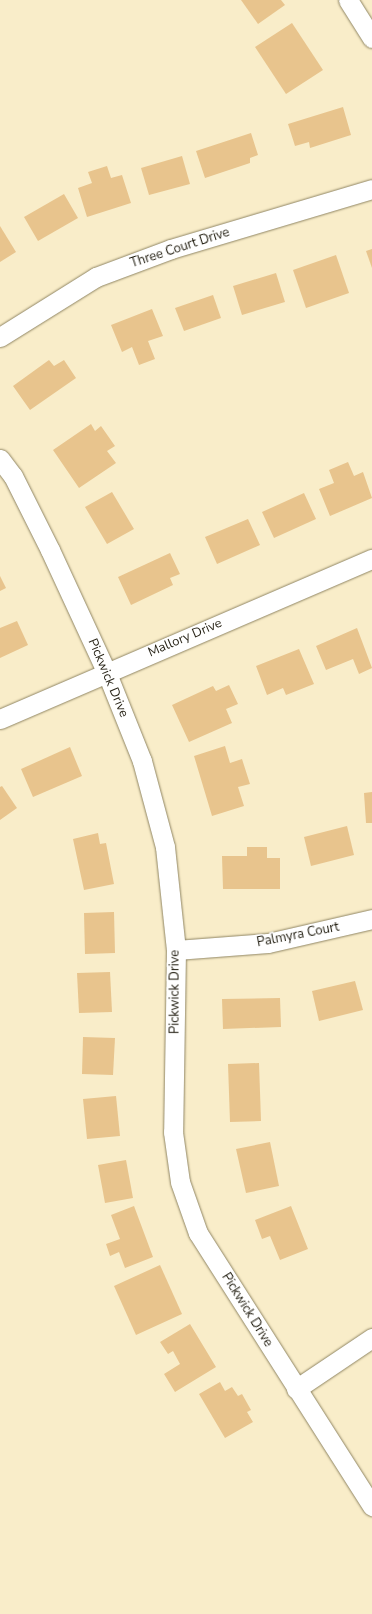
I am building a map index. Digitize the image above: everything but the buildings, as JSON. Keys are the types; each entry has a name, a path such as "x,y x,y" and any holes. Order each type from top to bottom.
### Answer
{"street":[{"path":"348,0 372,38"},
{"name":"Three Court Drive","path":"0,337 96,277 171,249 372,189"},
{"name":"Pickwick Drive","path":"0,459 12,476 50,550 106,671 142,761 165,847 176,950 173,1132 180,1182 198,1233 296,1389 372,1506"},
{"name":"Mallory Drive","path":"0,719 106,671 372,559"},
{"name":"Palmyra Court","path":"176,950 268,943 372,919"},
{"path":"296,1389 372,1338"}]}
